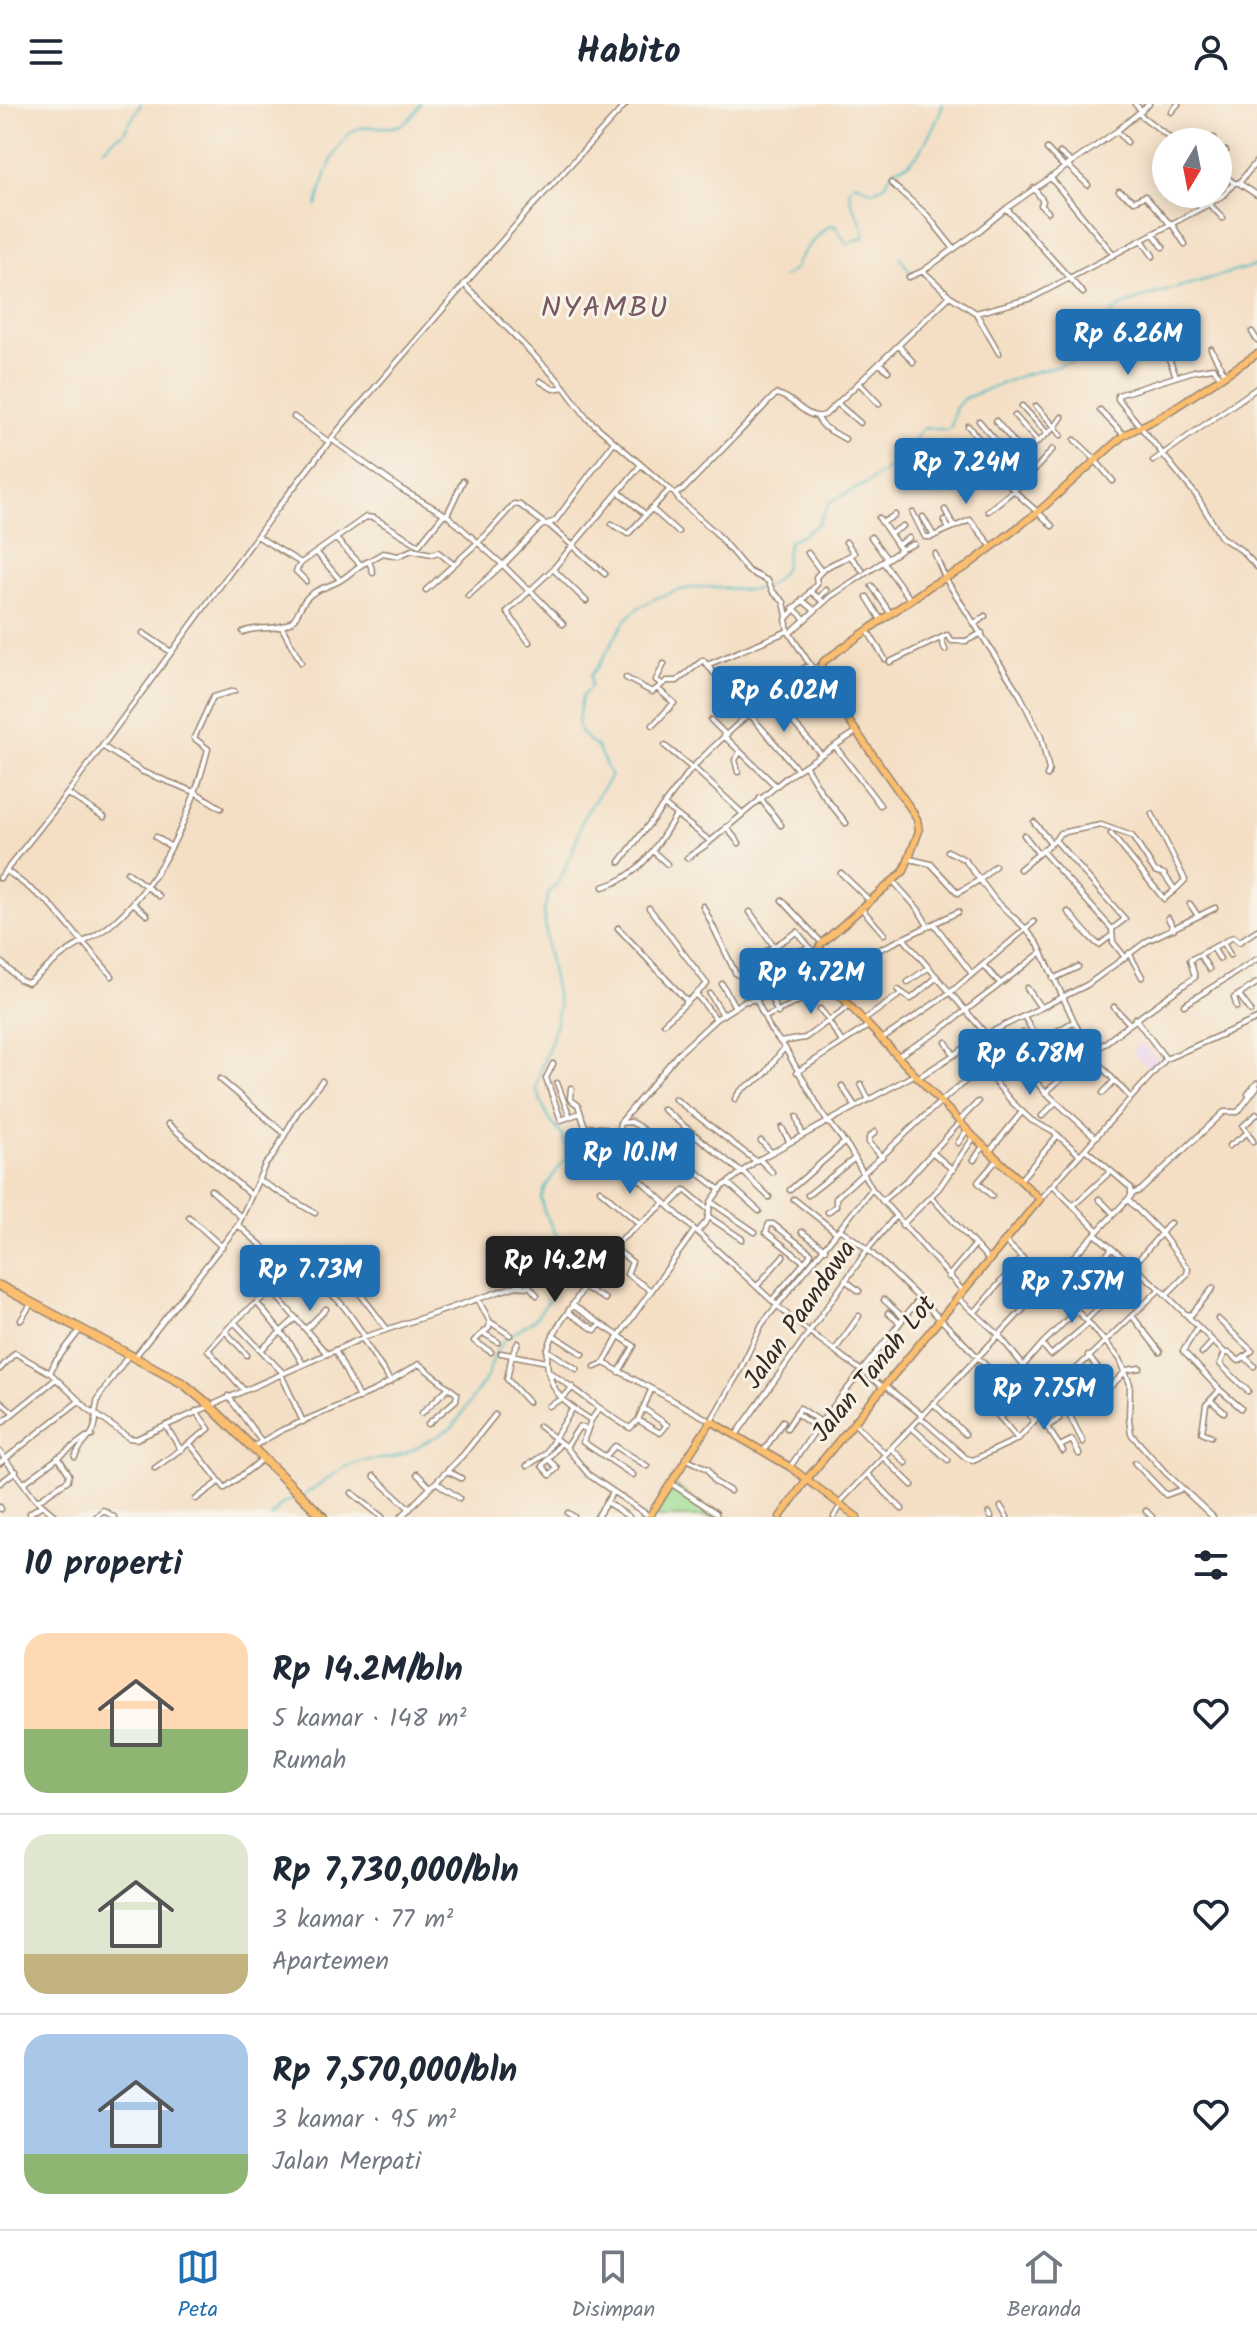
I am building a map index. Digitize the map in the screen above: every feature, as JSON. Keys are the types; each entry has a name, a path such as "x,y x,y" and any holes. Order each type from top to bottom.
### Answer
{"highway":[{"path":"0,1286 184,1384 323,1517"}],"main road":[{"path":"1040,1199 939,1101 819,970 815,954 822,943 904,871 918,835 917,819 821,681 820,668 824,661 890,613 960,571 1039,511 1124,435 1162,416 1257,354"},
{"name":"Jalan Tanah Lot","path":"780,1517 807,1479 1040,1199"},
{"path":"649,1516 711,1421 790,1467 856,1517"}],"street":[{"path":"0,878 68,794 330,440 464,284 626,104"},
{"path":"1135,104 1159,128"},
{"path":"909,277 954,249 1034,188 1117,131 1149,104"},
{"path":"1171,112 1178,104"},
{"path":"1117,131 1127,142"},
{"path":"1047,149 1088,185"},
{"path":"1060,153 1068,165"},
{"path":"1232,187 1257,161"},
{"path":"1050,177 1114,255"},
{"path":"1232,180 1257,195"},
{"path":"891,183 927,215 954,249"},
{"path":"1034,188 1043,201 1041,205 1048,212"},
{"path":"1119,191 1134,201 1145,196 1185,244"},
{"path":"1007,208 1083,293"},
{"path":"976,313 1032,298 1200,208"},
{"path":"1213,208 1223,218"},
{"path":"1153,233 1163,247"},
{"path":"1142,240 1153,256"},
{"path":"924,270 952,297 976,313 999,353"},
{"path":"464,284 564,387 583,413 675,494 722,540 748,571 768,581 786,605 789,632 811,666"},
{"path":"817,417 824,416 952,297"},
{"path":"1252,332 1257,340"},
{"path":"899,346 913,362"},
{"path":"1164,347 1182,382"},
{"path":"1211,349 1223,376"},
{"path":"880,364 888,371"},
{"path":"1223,376 1213,368 1178,376 1118,395 1119,404 1196,495 1221,537 1241,550 1257,567"},
{"path":"540,381 553,389 564,387"},
{"path":"859,383 879,404"},
{"path":"1153,461 1257,389"},
{"path":"675,494 719,454 776,394 784,395 817,417 824,427 845,439"},
{"path":"837,403 860,423"},
{"path":"1022,406 1047,433"},
{"path":"1036,406 1061,435"},
{"path":"1100,410 1124,435"},
{"path":"1015,416 1037,441"},
{"path":"294,417 445,515 478,542 563,624"},
{"path":"1052,526 1004,478 1005,470 1055,427 1062,417"},
{"path":"979,421 1014,462"},
{"path":"996,421 1023,453"},
{"path":"968,426 1005,470"},
{"path":"1075,440 1113,481"},
{"path":"468,596 546,524 555,521 614,442"},
{"path":"988,511 1015,489 1053,449"},
{"path":"529,642 507,612 553,569 640,466"},
{"path":"306,581 296,571 301,563 368,516 420,545 445,515 463,481"},
{"path":"628,534 669,490"},
{"path":"619,492 645,514"},
{"path":"426,590 515,503 546,524 605,574"},
{"path":"651,508 678,532"},
{"path":"945,510 951,528"},
{"path":"913,513 925,537 934,536 966,520 972,521 992,547"},
{"path":"895,515 880,521 899,547"},
{"path":"923,517 934,536"},
{"path":"944,520 951,528"},
{"path":"612,524 635,540"},
{"path":"890,534 903,526"},
{"path":"257,536 301,563"},
{"path":"871,537 911,599"},
{"path":"707,665 789,632 827,599 885,561 909,538"},
{"path":"336,539 361,565"},
{"path":"787,616 817,584 815,579 821,571 854,553 848,544 857,541"},
{"path":"899,547 914,544"},
{"path":"243,632 252,628 270,629 293,621 298,608 316,590 340,580 383,553 398,556 412,550 432,554 438,552 453,565"},
{"path":"838,552 843,558"},
{"path":"317,553 340,580"},
{"path":"808,553 821,571"},
{"path":"935,554 945,578 1013,681 1038,730 1049,770 1047,776"},
{"path":"850,556 862,570"},
{"path":"369,561 373,573"},
{"path":"553,569 586,601"},
{"path":"872,586 890,613"},
{"path":"810,591 820,599 826,590"},
{"path":"867,597 881,620"},
{"path":"802,600 813,609"},
{"path":"793,608 803,617"},
{"path":"975,624 985,616"},
{"path":"281,626 301,662"},
{"path":"867,630 888,660 948,635 952,641 965,641 982,633"},
{"path":"143,633 171,652"},
{"path":"941,638 945,650"},
{"path":"930,643 934,653"},
{"path":"918,649 922,657"},
{"path":"908,653 911,661"},
{"path":"626,678 646,691 660,687 669,680 677,681 703,660 797,770"},
{"path":"656,680 664,664"},
{"path":"620,862 692,768 768,694 793,674 811,666 820,668"},
{"path":"650,676 674,703 653,725"},
{"path":"0,961 20,980 30,982 68,951 112,924 133,903 171,847 195,792 208,749 195,739 194,733 213,697 234,691"},
{"path":"768,694 821,754"},
{"path":"711,720 776,786"},
{"path":"687,858 797,770 856,732"},
{"path":"102,746 149,775 195,792 221,808"},
{"path":"665,746 742,813"},
{"path":"835,746 880,805"},
{"path":"738,772 735,760 741,751"},
{"path":"805,765 821,792 846,823"},
{"path":"68,794 104,817"},
{"path":"760,798 781,825"},
{"path":"664,805 711,841"},
{"path":"1111,834 1164,899 1185,880 1152,814"},
{"path":"603,887 621,882 653,852 676,815"},
{"path":"1034,822 1125,919 1099,945 1089,938 1087,931 1068,912"},
{"path":"1020,869 1062,832 1098,825 1132,836 1155,871 1164,874 1175,890"},
{"path":"726,827 739,843"},
{"path":"1024,835 1112,929"},
{"path":"156,837 171,847"},
{"path":"948,851 962,857 995,900 1025,928 1042,952 1090,1052 1130,1097"},
{"path":"653,852 667,864"},
{"path":"910,859 931,864 958,893 995,866"},
{"path":"6,871 49,903 112,976"},
{"path":"127,872 159,896"},
{"path":"841,873 869,900"},
{"path":"893,881 918,909 928,927"},
{"path":"782,900 822,943"},
{"path":"133,903 147,915"},
{"path":"1190,904 1198,916"},
{"path":"703,906 736,972 747,978 765,1017 797,1072 828,1122 845,1142 872,1189 962,1290"},
{"path":"649,908 707,983 664,1023"},
{"path":"861,908 884,934"},
{"path":"595,1367 604,1363 650,1290 709,1217 711,1202 720,1190 757,1160 868,1098 916,1077 987,1034 1087,985 1126,954 1215,908"},
{"path":"750,912 773,945"},
{"path":"780,984 794,980 793,977 862,958 958,912"},
{"path":"1168,918 1174,929"},
{"path":"881,1040 951,992 1034,922"},
{"path":"935,925 972,975"},
{"path":"618,928 687,1001"},
{"path":"1036,1097 1135,1018 1195,977 1190,961 1233,937 1239,942 1257,930"},
{"path":"808,948 770,960 765,951 798,932 815,954"},
{"path":"1111,936 1142,977"},
{"path":"904,939 987,1034"},
{"path":"1223,943 1230,955"},
{"path":"1213,948 1220,959"},
{"path":"897,1057 931,1036 1042,952"},
{"path":"1200,955 1209,969"},
{"path":"1184,1005 1257,959"},
{"path":"983,965 1000,983"},
{"path":"1053,979 1078,967"},
{"path":"908,982 928,968"},
{"path":"773,977 819,970"},
{"path":"797,1072 843,1043 900,992 911,999 937,977"},
{"path":"1237,1007 1234,999 1257,983"},
{"path":"722,984 735,1007"},
{"path":"765,1017 831,986"},
{"path":"1027,988 1041,1008"},
{"path":"696,994 716,1019"},
{"path":"710,994 723,1015"},
{"path":"1239,995 1251,1011"},
{"path":"778,1013 768,997 735,1007 716,1019 677,1055 620,1123 614,1148 619,1159 774,1302 921,1416 968,1460 1018,1439 1034,1421 1054,1406 1080,1406 1111,1386 1127,1370 1140,1368"},
{"path":"780,1042 805,1038 849,1006"},
{"path":"1114,1007 1129,1023"},
{"path":"820,1009 843,1043"},
{"path":"1024,1016 1033,1032"},
{"path":"1135,1018 1166,1059"},
{"path":"1040,1199 1166,1059 1257,1019"},
{"path":"828,1212 836,1206 836,1197 939,1101 984,1069 1073,1022"},
{"path":"994,1031 1044,1092 1095,1137"},
{"path":"1023,1033 1031,1045"},
{"path":"946,1042 954,1055"},
{"path":"965,1047 1022,1112 1058,1135 1080,1155"},
{"path":"735,1099 745,1085 762,1076 785,1048"},
{"path":"1050,1061 1065,1075"},
{"path":"553,1064 546,1074 547,1083 561,1120 580,1113"},
{"path":"220,1079 284,1133"},
{"path":"75,1457 97,1423 94,1412 99,1396 238,1225 265,1165 298,1111 322,1081"},
{"path":"1103,1093 1114,1081"},
{"path":"557,1083 570,1117"},
{"path":"861,1084 868,1098"},
{"path":"834,1517 840,1504 867,1474 1132,1194 1141,1190 1224,1112 1238,1112 1257,1085"},
{"path":"842,1086 855,1106"},
{"path":"571,1088 569,1096 578,1105 586,1128 604,1128 616,1136"},
{"path":"675,1099 772,1172"},
{"path":"882,1201 908,1179 978,1102"},
{"path":"1042,1116 1055,1103"},
{"path":"663,1109 769,1197"},
{"path":"989,1152 1022,1112"},
{"path":"1253,1141 1243,1126 1257,1115"},
{"path":"797,1117 802,1134"},
{"path":"620,1123 631,1122 638,1126 720,1190"},
{"path":"168,1124 251,1195"},
{"path":"782,1128 789,1141"},
{"path":"958,1143 967,1130"},
{"path":"875,1132 869,1143 882,1157"},
{"path":"1229,1146 1247,1133"},
{"path":"1021,1180 1058,1135"},
{"path":"902,1225 931,1197 974,1137"},
{"path":"761,1141 771,1152"},
{"path":"790,1190 845,1142"},
{"path":"974,1160 983,1146"},
{"path":"1085,1149 1131,1188 1132,1194"},
{"path":"932,1152 953,1170"},
{"path":"808,1195 855,1158"},
{"path":"992,1196 978,1183 997,1159"},
{"path":"1073,1206 1111,1171"},
{"path":"260,1181 315,1213"},
{"path":"727,1183 759,1211"},
{"path":"1053,1185 1112,1248 1160,1289 1225,1353 1238,1362 1246,1358 1252,1350 1218,1319"},
{"path":"774,1302 825,1249 872,1189"},
{"path":"211,1190 241,1217"},
{"path":"600,1190 640,1224"},
{"path":"591,1420 554,1393 547,1362 547,1350 553,1335 583,1287 588,1267 685,1190 709,1210"},
{"path":"931,1197 988,1259"},
{"path":"794,1199 868,1249 978,1355 1034,1421"},
{"path":"1099,1199 1114,1214"},
{"path":"1128,1200 1161,1233 1188,1271 1166,1295"},
{"path":"711,1202 755,1232"},
{"path":"189,1217 222,1247"},
{"path":"709,1217 742,1239"},
{"name":"Jalan Paandawa","path":"736,1435 845,1280 895,1217"},
{"path":"1042,1344 1051,1355 1088,1322 1170,1223"},
{"path":"604,1363 711,1421 774,1302 811,1253 769,1224 766,1232 804,1262"},
{"path":"238,1225 285,1266 276,1277 260,1282 245,1269"},
{"path":"802,1232 825,1249"},
{"path":"1004,1240 1077,1310 1127,1370 1131,1391 1131,1434 1213,1517"},
{"path":"948,1277 974,1246"},
{"path":"613,1247 632,1262 627,1274 650,1290"},
{"path":"1091,1276 1112,1248"},
{"path":"758,1285 783,1256"},
{"path":"975,1312 1022,1257"},
{"path":"254,1258 276,1277"},
{"path":"0,1369 12,1353 18,1353 50,1373 79,1401 134,1439 364,1337 517,1285 548,1268 588,1267"},
{"path":"845,1280 859,1291"},
{"path":"243,1389 208,1351 233,1322 257,1303 272,1292 300,1281 316,1285 341,1303 391,1382"},
{"path":"517,1285 530,1287 537,1295"},
{"path":"354,1286 387,1329"},
{"path":"583,1287 605,1299"},
{"path":"1187,1315 1213,1288"},
{"path":"1047,1397 1160,1289"},
{"path":"272,1292 327,1354"},
{"path":"957,1297 998,1334 1054,1406 1059,1419 1047,1427 1061,1448 1072,1440 1079,1454"},
{"path":"478,1299 490,1322 510,1335"},
{"path":"790,1467 816,1428 919,1299"},
{"path":"884,1300 904,1318"},
{"path":"21,1320 32,1302"},
{"path":"257,1303 303,1364"},
{"path":"572,1305 632,1344 634,1348 619,1372"},
{"path":"306,1329 326,1309"},
{"path":"1023,1366 1077,1310"},
{"path":"888,1313 900,1323"},
{"path":"570,1314 595,1330 600,1325"},
{"path":"835,1350 859,1316"},
{"path":"1133,1317 1160,1352"},
{"path":"261,1350 296,1318"},
{"path":"233,1322 282,1372 303,1422"},
{"path":"490,1322 489,1328 474,1341 491,1352"},
{"path":"1198,1327 1183,1351 1241,1408"},
{"path":"50,1373 81,1329"},
{"path":"225,1331 247,1355"},
{"path":"483,1333 498,1342"},
{"path":"553,1335 583,1354"},
{"path":"1202,1353 1213,1341"},
{"path":"518,1343 507,1379 528,1402"},
{"path":"335,1350 359,1398"},
{"path":"547,1350 577,1369"},
{"path":"501,1353 547,1362"},
{"path":"1225,1353 1220,1364 1248,1391"},
{"path":"1088,1356 1111,1386"},
{"path":"1246,1358 1254,1366"},
{"path":"252,1448 391,1382 419,1364 457,1394 456,1400 428,1424"},
{"path":"549,1372 630,1428 638,1420 651,1390"},
{"path":"1070,1374 1089,1401"},
{"path":"0,1424 56,1379"},
{"path":"422,1413 449,1387"},
{"path":"549,1406 562,1399 573,1387"},
{"path":"1008,1390 991,1407 1018,1439"},
{"path":"1211,1436 1202,1432 1206,1405 1220,1390"},
{"path":"228,1396 262,1442"},
{"path":"0,1401 14,1413"},
{"path":"0,1463 79,1401"},
{"path":"1000,1418 1019,1401"},
{"path":"1211,1401 1224,1412"},
{"path":"933,1403 965,1434"},
{"path":"1065,1406 1083,1442"},
{"path":"527,1466 545,1454 573,1408"},
{"path":"638,1420 660,1433 667,1425 643,1408"},
{"path":"787,1428 802,1408 821,1422"},
{"path":"599,1409 583,1442 633,1475"},
{"path":"155,1468 209,1429 196,1411"},
{"path":"796,1413 816,1428"},
{"path":"401,1517 447,1471 495,1415"},
{"path":"763,1452 783,1421"},
{"path":"854,1423 912,1485"},
{"path":"166,1426 181,1450"},
{"path":"539,1426 554,1436 586,1472 649,1516"},
{"path":"548,1459 579,1427 587,1429"},
{"path":"911,1427 948,1460"},
{"path":"24,1483 90,1436"},
{"path":"190,1444 219,1482 227,1487 263,1459"},
{"path":"605,1457 615,1446 647,1466"},
{"path":"891,1448 906,1463"},
{"path":"0,1452 39,1503 55,1516"},
{"path":"31,1517 30,1513 39,1503 68,1480 69,1474 58,1457"},
{"path":"685,1458 708,1469 715,1482 730,1491"},
{"path":"1135,1463 1166,1495 1182,1489"},
{"path":"0,1483 16,1471"},
{"path":"447,1471 461,1478"},
{"path":"417,1474 430,1487"},
{"path":"867,1474 902,1509"},
{"path":"374,1476 410,1509"},
{"path":"196,1499 219,1482"},
{"path":"436,1482 459,1498"},
{"path":"670,1483 716,1513 717,1517"},
{"path":"597,1517 613,1492"},
{"path":"352,1493 382,1517"},
{"path":"607,1502 629,1517"},
{"path":"1001,1507 1007,1517"},
{"path":"96,1517 103,1510 114,1517"},
{"path":"1146,1511 1152,1517"},
{"path":"568,1513 574,1517"}],"shaded area":[{"path":"1141,1042 1160,1061 1152,1071 1132,1053"}],"green space":[{"path":"674,1485 716,1515 654,1517"}],"waterway":[{"path":"102,150 123,134 141,104"},
{"path":"317,206 330,165 346,137 361,128 405,123 420,104"},
{"path":"783,277 794,270 810,245 831,225 836,227 847,244 864,237 849,194 850,187 856,183 872,191 884,186 894,169 906,165 917,155 943,104"},
{"path":"954,246 964,239"},
{"path":"936,259 951,249"},
{"path":"900,257 912,275"},
{"path":"304,1495 345,1467 408,1452 453,1427 487,1377 494,1356 504,1340 534,1320 558,1282 562,1247 541,1198 565,1159 566,1147 536,1089 559,1007 547,949 544,911 549,892 559,882 572,853 584,816 611,776 597,747 581,734 578,721 582,696 591,687 591,675 626,620 648,602 680,590 697,587 755,590 772,583 783,571 790,540 818,524 830,502 888,468 903,455 922,429 946,430 951,427 955,409 963,399 1023,375 1073,362 1096,346 1105,322 1118,308 1141,298 1257,265"},
{"path":"271,1517 282,1504 298,1497"}],"district":[{"name":"NYAMBU","path":"605,307"}]}
